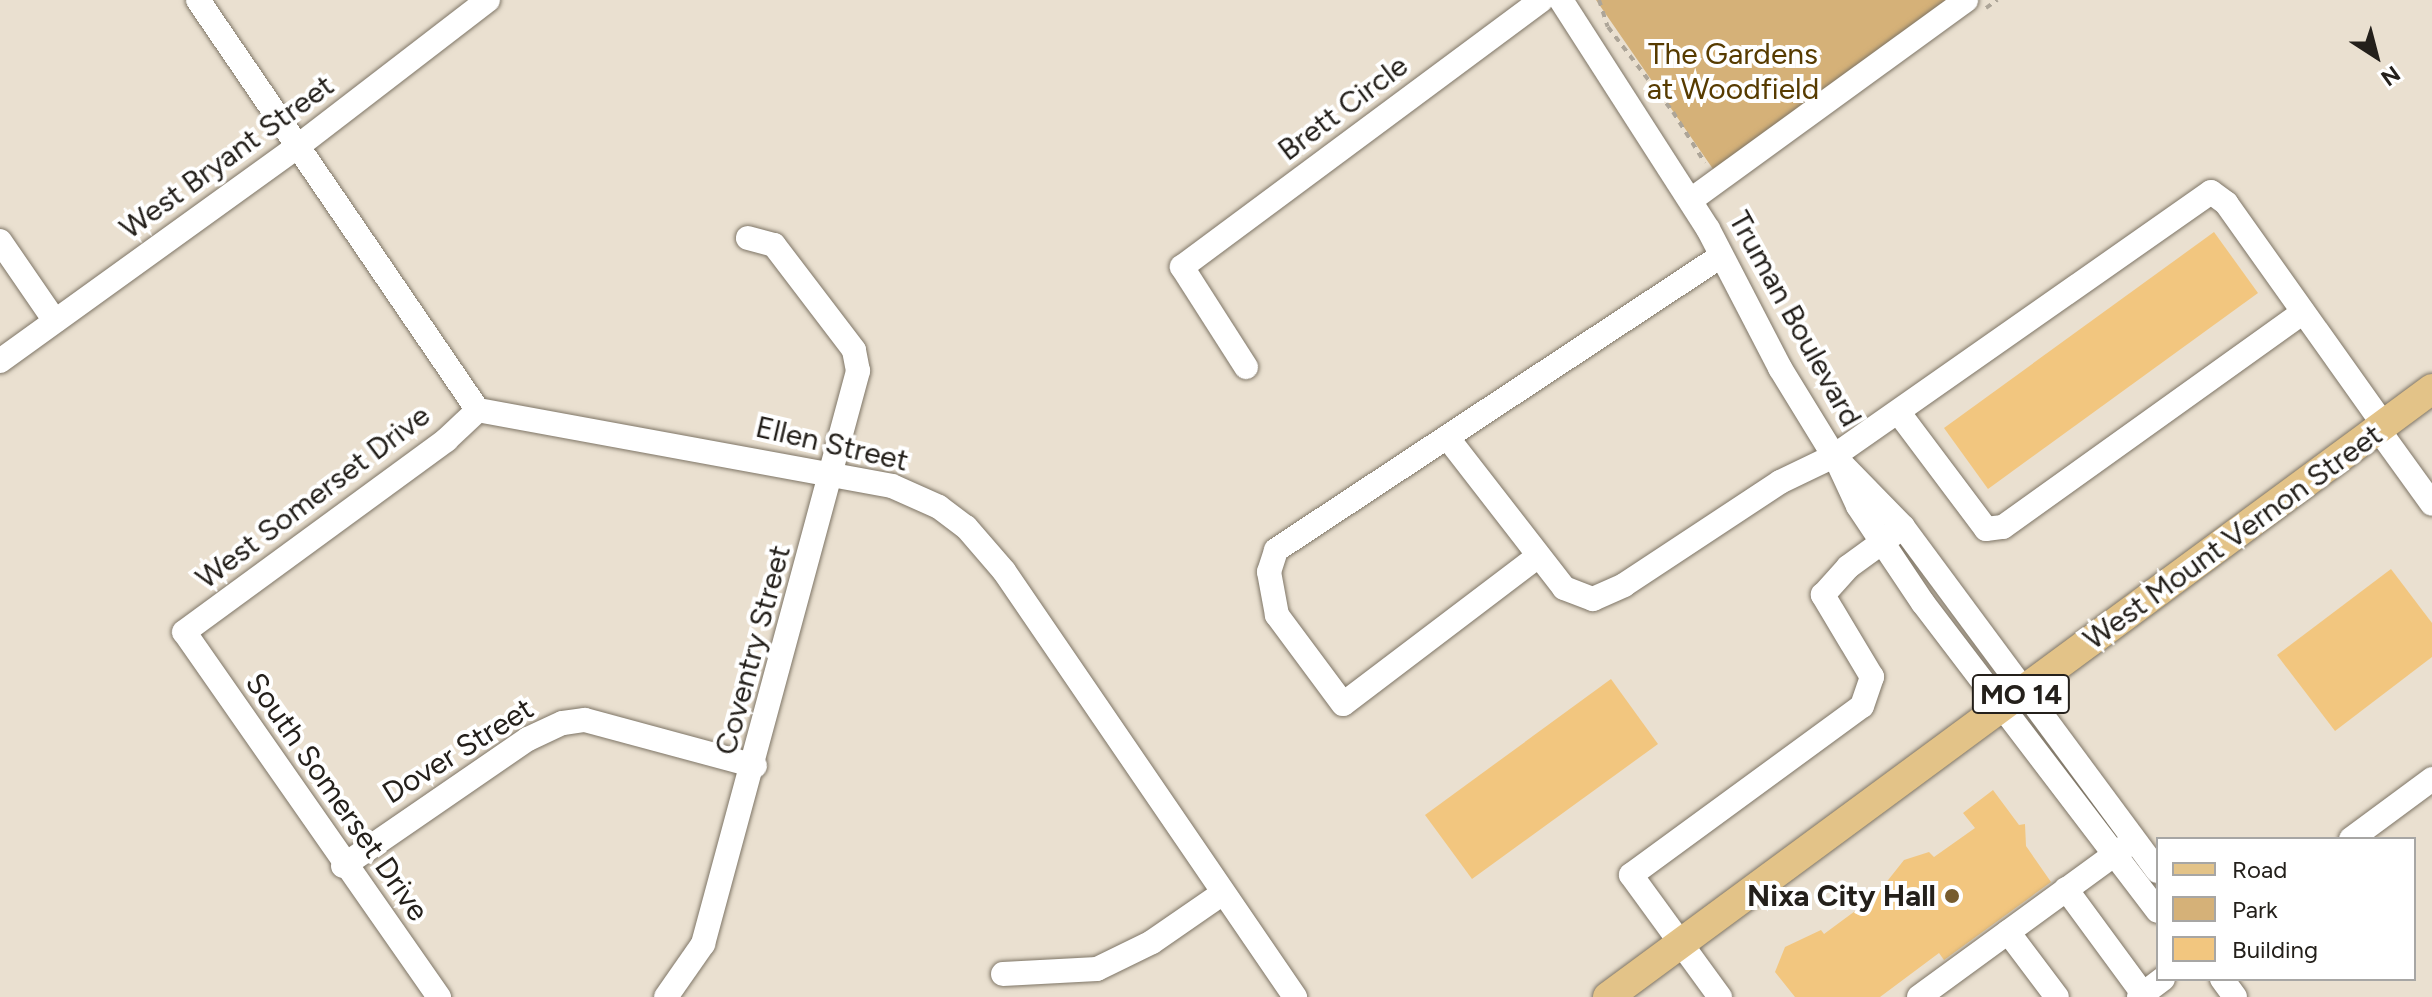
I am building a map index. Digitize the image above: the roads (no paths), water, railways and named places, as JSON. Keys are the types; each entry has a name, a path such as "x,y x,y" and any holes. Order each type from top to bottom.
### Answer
{"main road":[{"name":"West Mount Vernon Street","path":"1608,997 2432,389"}],"street":[{"path":"198,0 478,410"},
{"name":"West Bryant Street","path":"0,361 297,147 488,0"},
{"name":"Brett Circle","path":"1246,367 1182,267 1541,0"},
{"name":"Truman Boulevard","path":"1561,0 1691,200 1834,456 1903,527 2137,837 2156,868"},
{"path":"1691,200 1970,8"},
{"path":"1447,437 1564,588 1593,599 1624,585 1780,482 1834,456 2211,192 2226,203 2432,504"},
{"name":"Coventry Street","path":"666,997 703,944 755,766 834,473 858,371 854,350 774,245 748,238"},
{"path":"0,241 55,321"},
{"path":"1537,557 1343,704 1277,615 1269,572 1276,550 1721,256"},
{"path":"1899,413 1986,529 2003,527 2303,312"},
{"name":"Ellen Street","path":"478,410 834,473 892,486 939,507 966,527 1004,571 1295,997"},
{"name":"West Somerset Drive","path":"184,632 446,440 478,410"},
{"path":"1834,456 1882,542 2002,707 2156,908"},
{"path":"1720,997 1631,875 1862,706 1872,677 1823,595 1848,567 1903,527"},
{"name":"South Somerset Drive","path":"184,632 343,866 439,997"},
{"name":"Dover Street","path":"343,866 515,748 563,723 585,720 755,766"},
{"path":"2354,837 2432,779"},
{"path":"1919,997 2137,837"},
{"path":"2066,889 2141,996 2160,981"},
{"path":"1003,974 1097,969 1152,942 1223,893"},
{"path":"2008,932 2057,997"}],"place":[{"name":"Nixa City Hall","path":"1952,896"}],"park label":[{"name":"The Gardens at Woodfield","path":"1733,71"}]}
